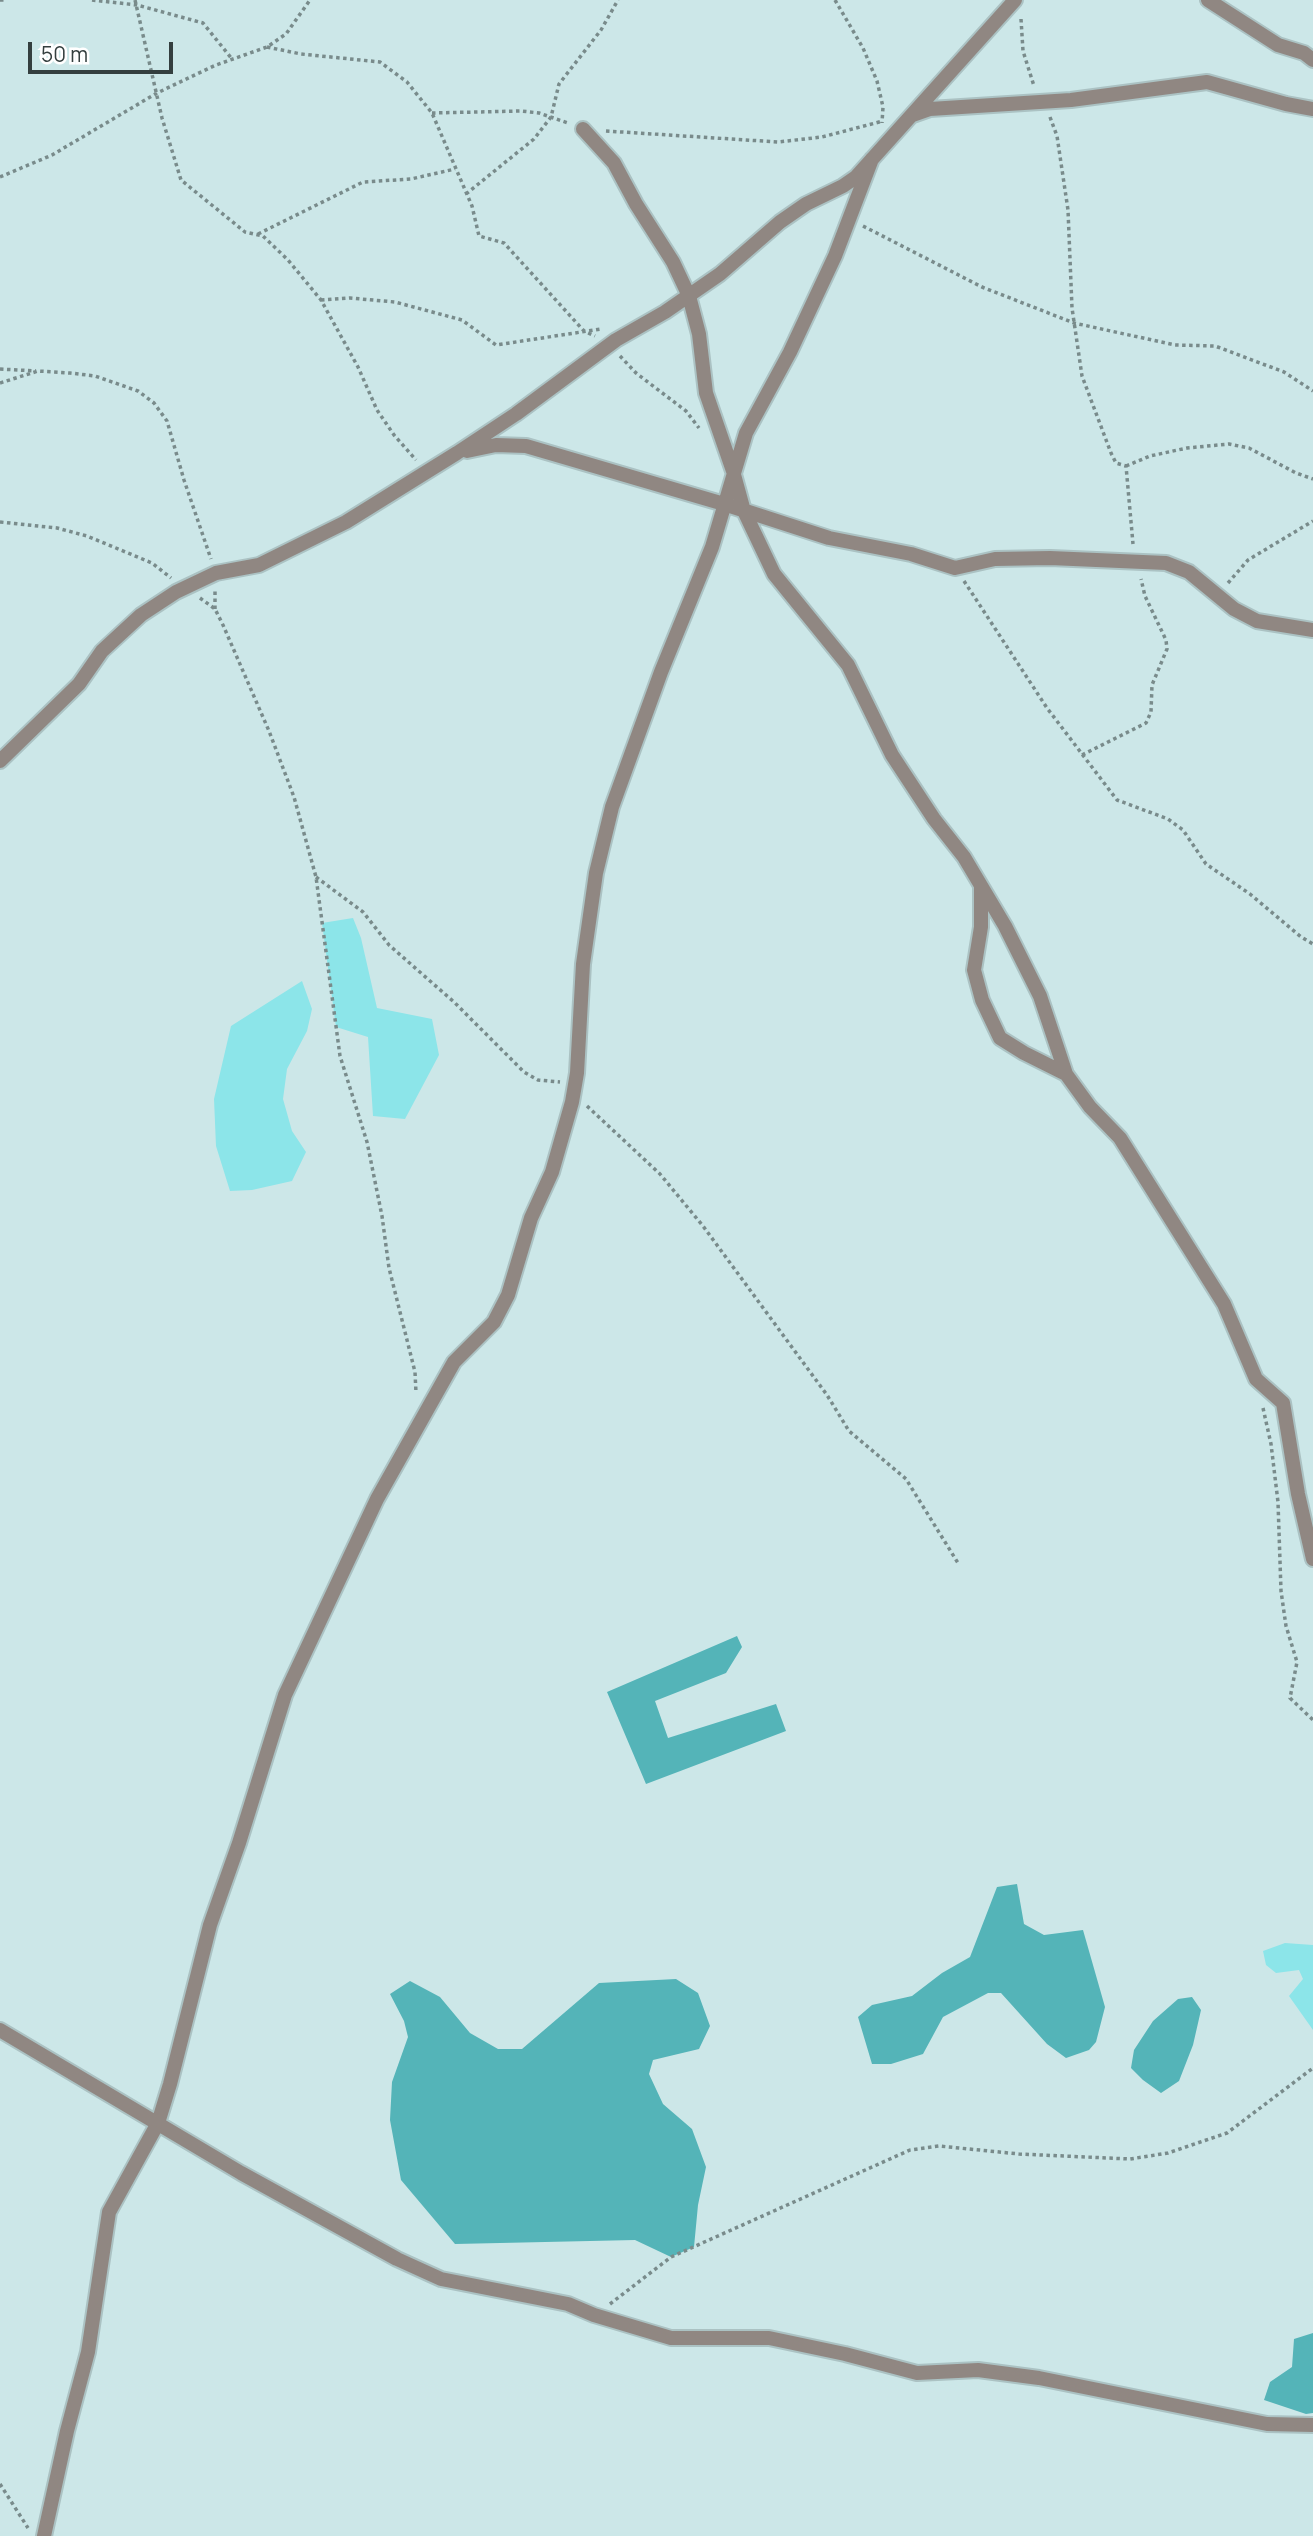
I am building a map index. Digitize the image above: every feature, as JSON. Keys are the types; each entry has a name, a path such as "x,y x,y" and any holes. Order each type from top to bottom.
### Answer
{"street":[{"path":"1214,2 1278,45 1304,53 1313,60"},
{"path":"0,761 79,684 102,651 118,634 141,615 216,573 258,565 346,522 516,414 609,345 720,274 780,222 806,204 856,177 1018,5"},
{"path":"912,115 930,109 1045,101 1207,82 1313,109"},
{"path":"583,130 614,163 673,262 689,296 699,334 706,393 744,511 774,574 848,665 892,755 934,819 964,857 1005,926 1040,996 1066,1074 1090,1107 1120,1138 1224,1304 1256,1379 1283,1403 1298,1494 1313,1559"},
{"path":"44,2536 66,2431 88,2352 108,2212 158,2123 209,1925 239,1843 285,1695 377,1499 417,1427 454,1362 494,1322 508,1295 531,1217 552,1172 573,1093 577,1073 583,964 596,873 612,807 661,672 712,547 746,433 790,352 835,256 872,159"},
{"path":"457,453 496,445 526,446 724,503 829,538 911,554 955,568 995,559 1051,558 1166,563 1189,572 1234,609 1257,621 1313,630"},
{"path":"981,886 981,927 974,970 982,1000 1000,1038 1024,1054 1066,1074"},
{"path":"0,2030 241,2173 397,2259 441,2279 568,2304 594,2315 671,2338 769,2339 845,2354 917,2373 978,2370 1039,2378 1268,2424 1313,2425"}],"path":[{"path":"92,0 136,3 202,23 232,59"},
{"path":"0,177 52,155 157,93 232,59 267,47 286,34 310,0"},
{"path":"466,194 534,139 551,117 559,85 601,30 618,0"},
{"path":"835,0 863,48 877,81 883,107 882,128"},
{"path":"136,3 181,180 244,232 263,236 288,260 321,300 358,367 377,410 394,435 427,472"},
{"path":"1018,5 1023,51 1032,82 1045,101 1057,135 1068,210 1074,323 1082,376 1116,463 1126,466 1150,456 1187,448 1229,444 1249,448 1313,479"},
{"path":"267,47 301,54 380,62 407,82 432,113 472,206 479,236 504,243 584,331 609,345 636,373 686,411 701,431"},
{"path":"432,113 521,111 551,117 583,130 778,142 822,137 912,115"},
{"path":"256,235 363,182 411,179 455,169"},
{"path":"849,219 982,287 1074,323 1175,345 1215,346 1284,372 1313,391"},
{"path":"321,300 350,298 396,302 462,320 496,345 610,327"},
{"path":"0,369 95,376 138,391 154,403 167,421 216,573 215,609 295,797 316,877 340,1056 367,1142 389,1268 415,1372 417,1427"},
{"path":"0,383 38,371"},
{"path":"1082,755 1146,723 1151,712 1152,685 1167,649 1166,640 1145,596 1137,562 1131,535 1126,466"},
{"path":"1215,592 1228,584 1248,561 1313,521"},
{"path":"0,522 57,528 87,536 152,564 215,609"},
{"path":"955,568 1047,708 1117,800 1168,819 1183,830 1206,864 1250,894 1313,944"},
{"path":"316,877 363,912 389,945 454,1002 524,1072 538,1080 560,1082 660,1174 702,1226 827,1395 849,1431 906,1479 958,1563"},
{"path":"1256,1379 1271,1444 1278,1502 1281,1591 1286,1626 1297,1662 1290,1699 1313,1720"},
{"path":"594,2315 671,2257 910,2150 939,2146 1019,2154 1130,2159 1168,2153 1227,2133 1313,2068"},
{"path":"0,2484 32,2536"}],"shaded area":[{"path":"353,918 361,938 377,1008 432,1019 439,1055 405,1119 373,1116 368,1037 336,1027 322,923"},
{"path":"302,981 312,1009 307,1031 287,1069 283,1099 292,1131 306,1152 292,1181 252,1190 230,1191 216,1146 214,1099 231,1026"},
{"path":"737,1636 742,1647 726,1673 655,1701 668,1738 776,1704 786,1731 646,1784 607,1692"},
{"path":"1017,1884 1024,1924 1044,1935 1083,1930 1105,2007 1096,2042 1089,2050 1066,2058 1047,2044 1001,1993 988,1993 943,2017 923,2054 891,2064 872,2064 858,2017 872,2005 912,1996 942,1973 970,1957 997,1887"},
{"path":"1285,1943 1313,1945 1313,2030 1289,1996 1303,1979 1299,1970 1276,1973 1266,1965 1263,1951"},
{"path":"676,1979 698,1993 710,2026 699,2049 653,2060 649,2074 663,2104 692,2129 706,2167 698,2205 694,2247 671,2257 635,2240 455,2244 401,2180 390,2120 392,2082 408,2037 404,2021 390,1994 410,1981 440,1997 470,2033 498,2049 522,2049 599,1983"},
{"path":"1192,1997 1201,2010 1193,2045 1179,2081 1161,2093 1131,2068 1134,2050 1153,2021 1178,1999"},
{"path":"1313,2333 1313,2413 1306,2414 1264,2400 1270,2382 1292,2367 1294,2339"}]}
